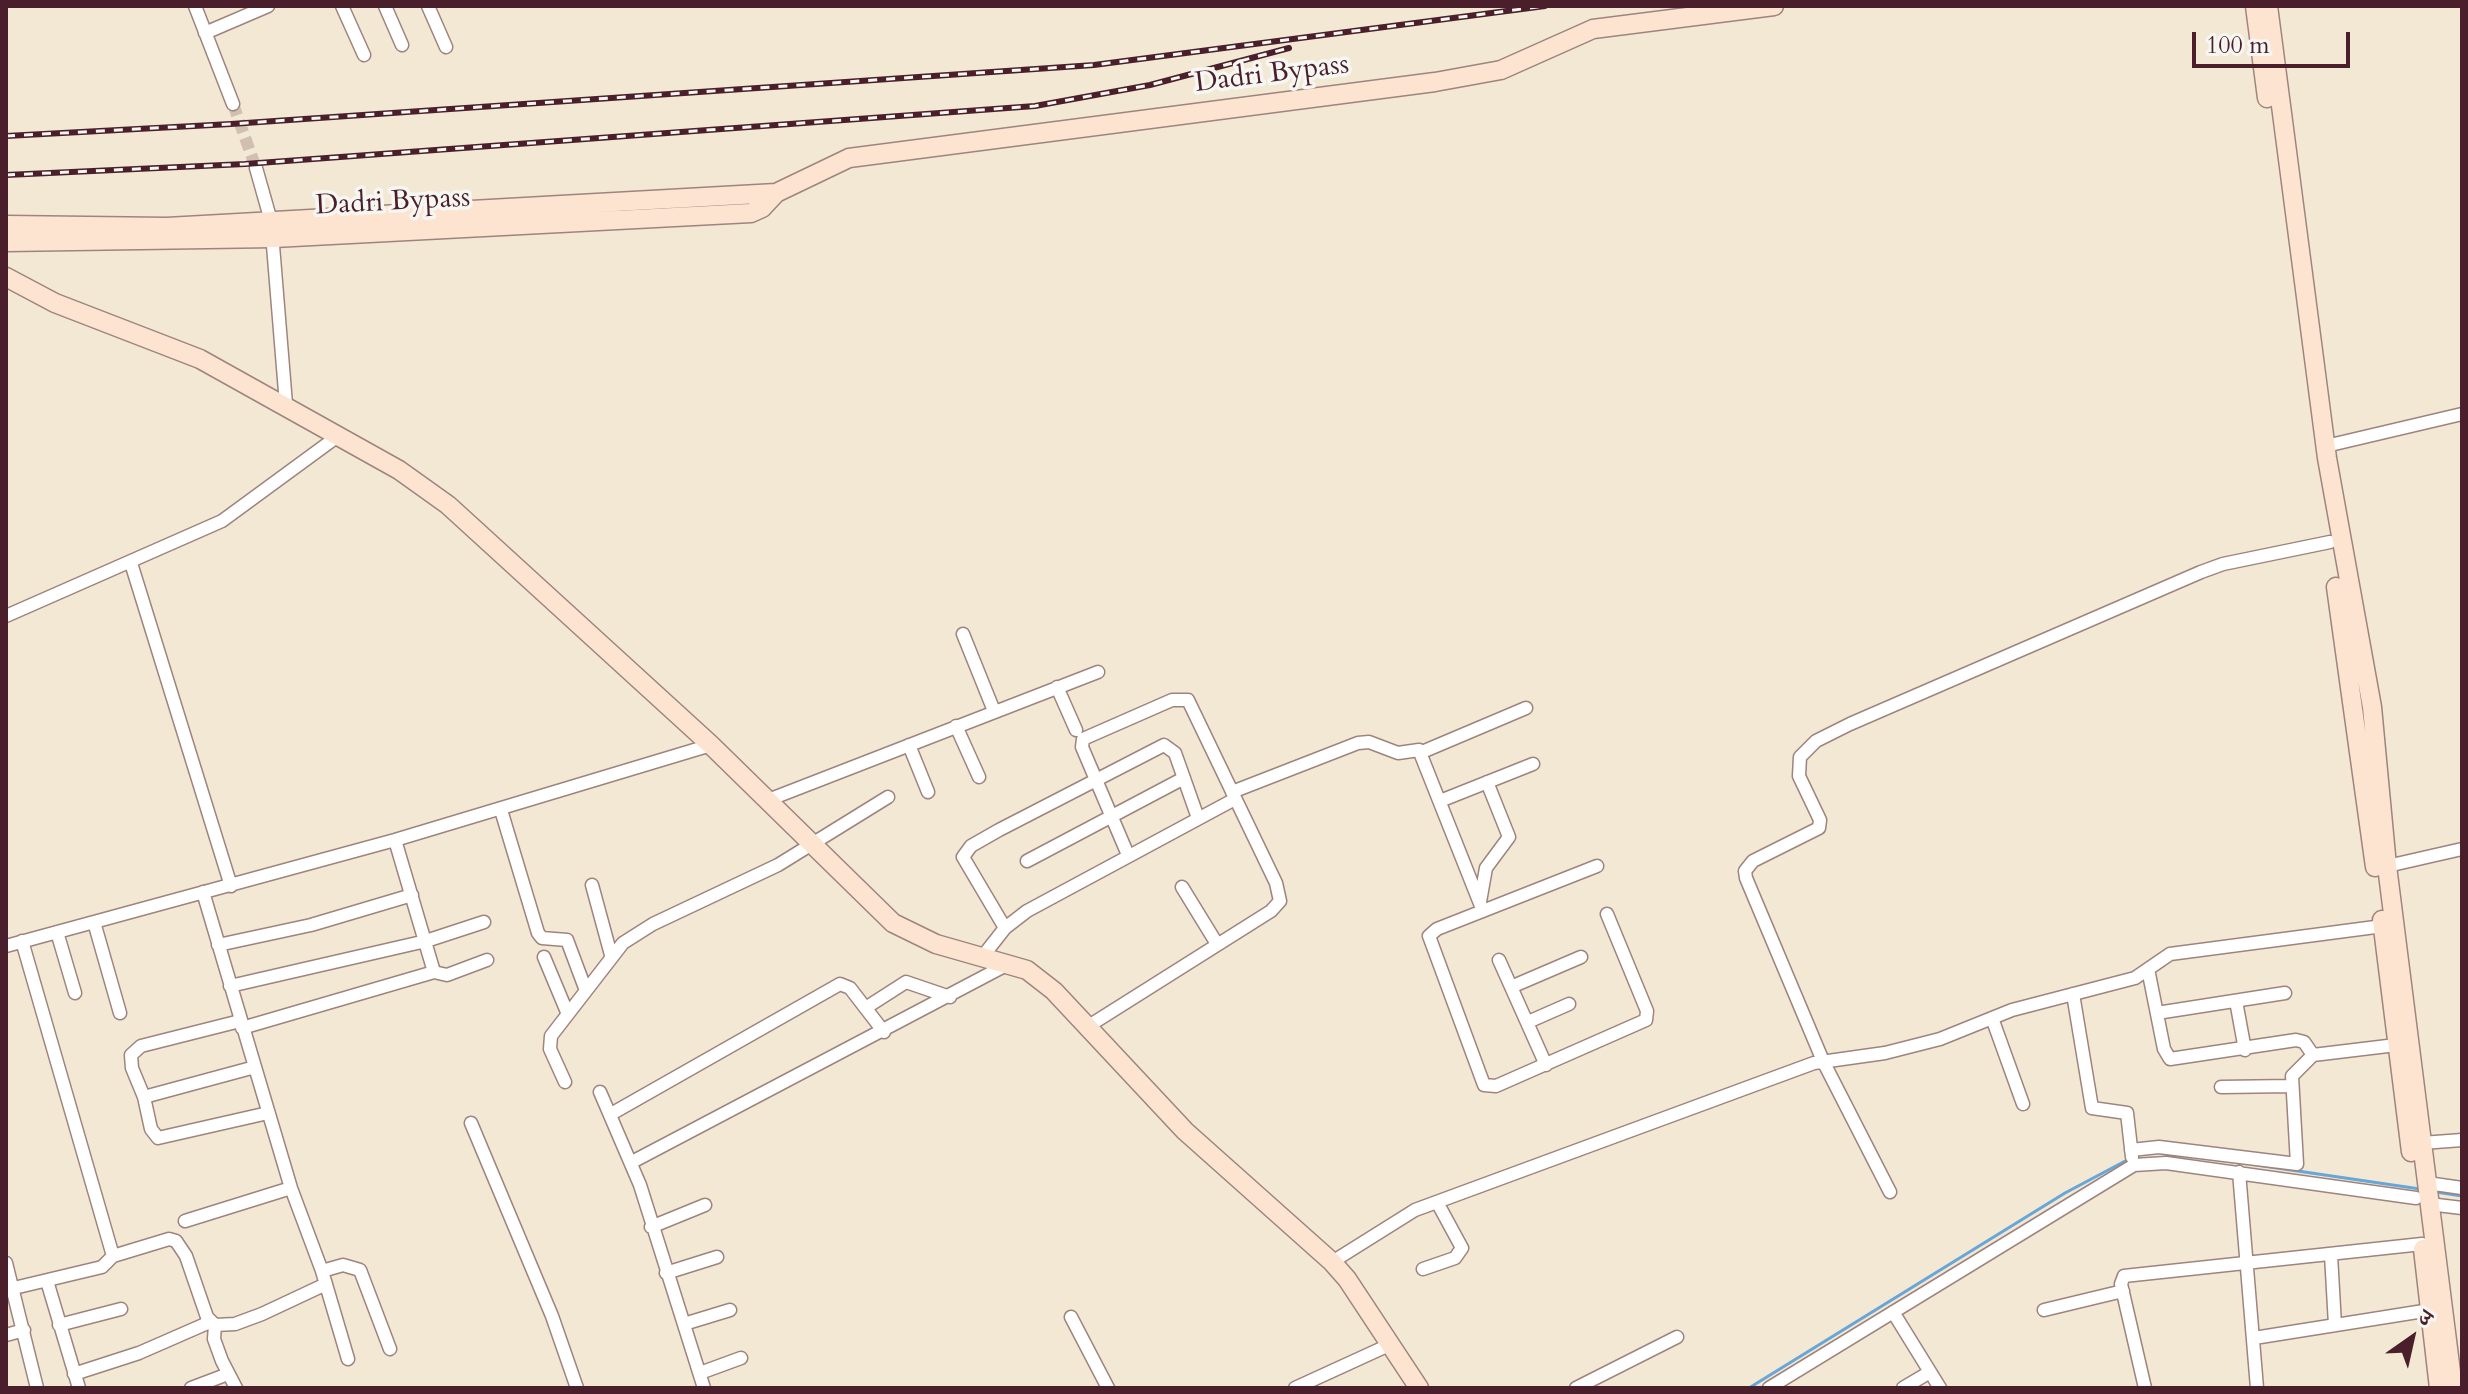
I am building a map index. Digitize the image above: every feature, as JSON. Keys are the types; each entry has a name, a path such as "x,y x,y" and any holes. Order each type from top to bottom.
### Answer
{"main road":[{"name":"Dadri Bypass","path":"6,242 751,213 762,208 776,193 827,165 863,155 1435,82 1501,70 1593,29 1774,6"},
{"path":"2255,6 2330,542 2422,1143 2422,1244 2439,1388"},
{"path":"2268,6 2326,446 2372,707 2383,926 2396,1045 2423,1192 2453,1388"},
{"name":"Dadri Bypass","path":"6,225 272,230"},
{"path":"6,277 55,303 200,359 286,404 399,470 448,505 711,745 893,923 914,936 1010,963 1048,985 1185,1131 1332,1262 1347,1279 1419,1388"}],"street":[{"path":"195,6 233,104"},
{"path":"205,33 268,6"},
{"path":"342,6 364,55"},
{"path":"385,6 402,45"},
{"path":"428,6 446,47"},
{"path":"256,168 272,230 286,404"},
{"path":"2326,446 2462,414"},
{"path":"6,616 222,521 338,436"},
{"path":"1890,1192 1823,1061 1745,871 1753,861 1819,828 1820,820 1798,772 1800,757 1810,745 1910,697 2201,572 2223,564 2330,542"},
{"path":"131,563 231,886"},
{"path":"963,634 994,711"},
{"path":"768,800 1098,672"},
{"path":"1057,687 1076,730"},
{"path":"1087,1027 1271,911 1281,897 1191,703 1183,698 1083,739 1095,779 1128,855"},
{"path":"983,956 1005,928 1027,911 1234,796 1364,742 1396,753 1422,752 1526,708"},
{"path":"956,726 979,777"},
{"path":"6,946 501,810 711,745"},
{"path":"909,745 928,792"},
{"path":"1005,928 965,863 965,851 1095,779 1164,745 1172,747 1198,818"},
{"path":"1422,752 1481,908"},
{"path":"1440,801 1533,764"},
{"path":"1027,861 1184,778"},
{"path":"1481,908 1486,868 1509,837 1487,782"},
{"path":"565,1082 549,1041 611,955 640,931 778,865 888,797"},
{"path":"501,810 538,933 545,939 567,940 585,988"},
{"path":"395,840 434,972"},
{"path":"2381,868 2462,849"},
{"path":"1597,866 1481,908 1437,929 1429,940 1484,1085 1496,1086 1546,1065 1642,1023 1648,1016 1607,914"},
{"path":"592,885 611,955"},
{"path":"1182,887 1217,944"},
{"path":"203,892 291,1188 324,1277 348,1359"},
{"path":"218,945 311,925 412,895"},
{"path":"94,922 120,1013"},
{"path":"230,986 426,941 484,922"},
{"path":"1332,1262 1415,1210 1823,1061 1919,1045 1992,1018 2127,981 2170,954 2383,926"},
{"path":"57,932 75,993"},
{"path":"22,941 113,1256"},
{"path":"544,957 567,1012"},
{"path":"1511,987 1581,957"},
{"path":"268,1113 158,1138 151,1129 144,1097 130,1061 134,1051 177,1035 241,1024 434,972 447,975 487,960"},
{"path":"1499,960 1546,1065"},
{"path":"632,1162 1010,963"},
{"path":"2148,969 2164,1049 2170,1059 2300,1040 2313,1055"},
{"path":"867,1007 906,982 950,997"},
{"path":"611,1114 837,986 850,988 884,1032"},
{"path":"2157,1013 2285,993"},
{"path":"2073,994 2092,1108 2127,1113 2132,1157"},
{"path":"2236,1001 2245,1050"},
{"path":"1528,1022 1569,1004"},
{"path":"1992,1018 2023,1104"},
{"path":"1769,1388 1893,1312 2132,1157 2159,1147 2295,1166 2300,1159 2291,1086 2294,1072 2313,1055 2396,1045"},
{"path":"144,1097 255,1067"},
{"path":"2221,1087 2291,1086"},
{"path":"600,1092 632,1162 704,1388"},
{"path":"471,1123 552,1316 577,1388"},
{"path":"2422,1143 2462,1140"},
{"path":"2132,1157 2423,1192 2462,1188"},
{"path":"2239,1172 2244,1262 2257,1388"},
{"path":"185,1221 291,1188"},
{"path":"2423,1192 2462,1208"},
{"path":"1423,1269 1455,1258 1462,1248 1437,1202"},
{"path":"651,1227 705,1205"},
{"path":"14,1288 108,1264 113,1256 169,1239 176,1241 186,1256 212,1324 214,1339 236,1388"},
{"path":"2145,1388 2123,1291 2123,1278 2131,1274 2422,1244"},
{"path":"2331,1255 2335,1325"},
{"path":"666,1273 717,1257"},
{"path":"6,1263 37,1388"},
{"path":"74,1374 212,1324 235,1324 262,1314 343,1265 360,1270 390,1349"},
{"path":"47,1281 79,1388"},
{"path":"2044,1310 2123,1291"},
{"path":"59,1325 121,1309"},
{"path":"684,1324 730,1310"},
{"path":"2254,1338 2430,1310"},
{"path":"1893,1312 1940,1388"},
{"path":"1071,1317 1108,1388"},
{"path":"6,1335 24,1330"},
{"path":"1576,1388 1677,1337"},
{"path":"1295,1388 1389,1345"},
{"path":"700,1373 741,1358"},
{"path":"1903,1388 1930,1372"},
{"path":"191,1388 228,1374"}],"waterway":[{"path":"1749,1388 2065,1193 2129,1159"},
{"path":"2250,1164 2420,1189"},
{"path":"2436,1192 2462,1196"}],"tunnel":[{"path":"233,104 256,168"}],"railway":[{"path":"6,136 231,124 1094,65 1545,6"},
{"path":"6,175 245,164 1035,106 1150,85 1289,48"}]}
